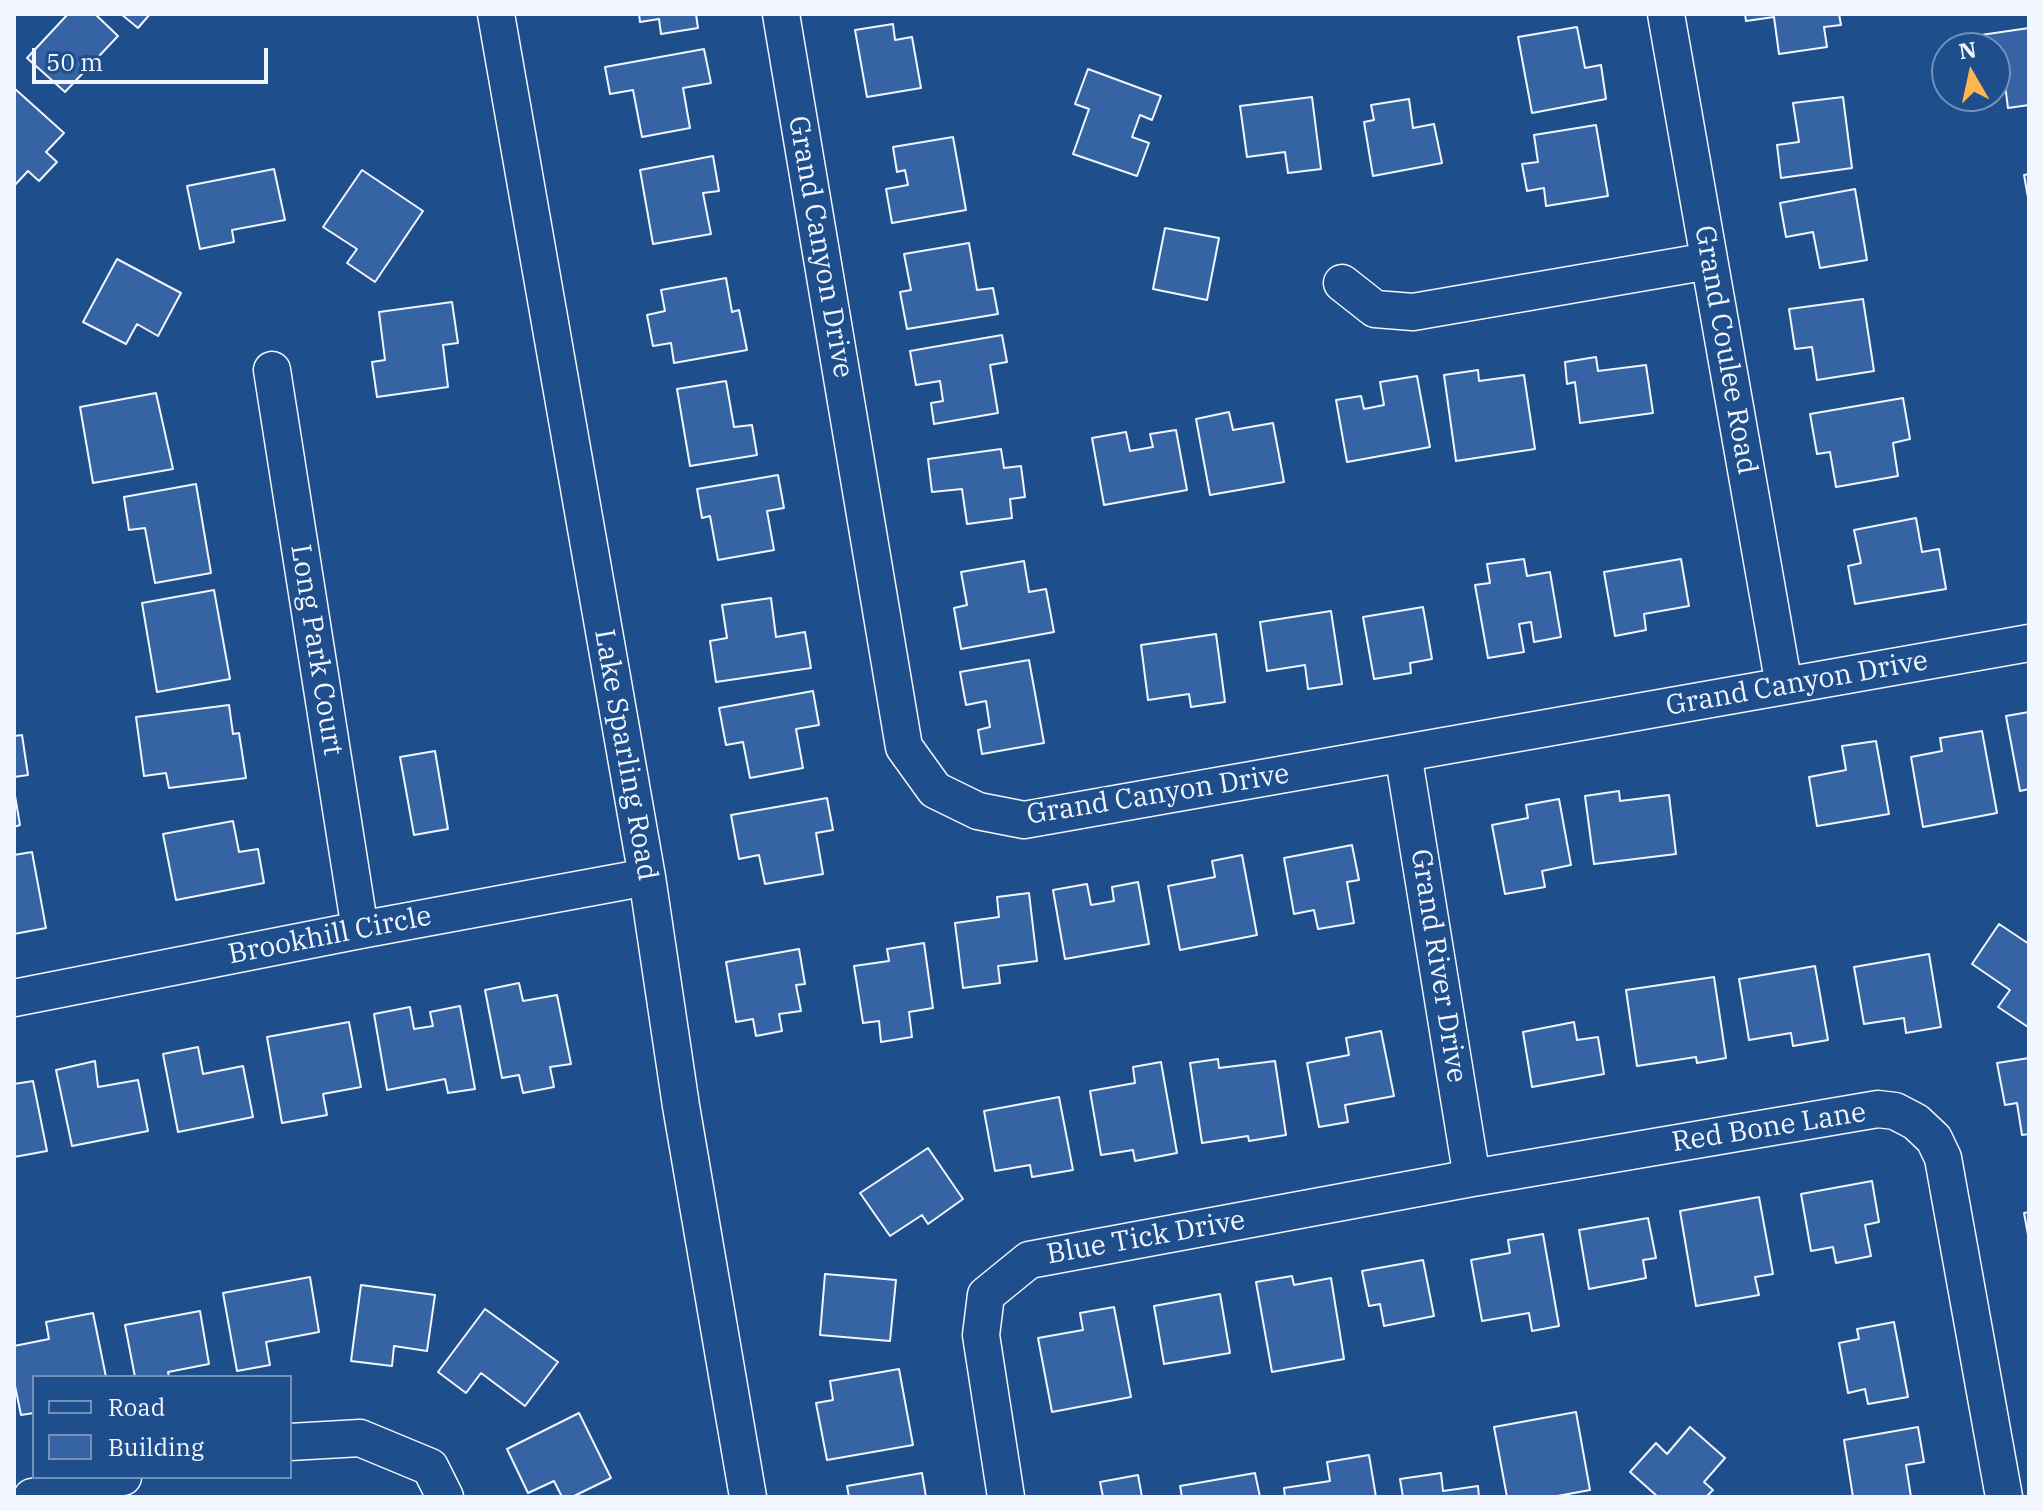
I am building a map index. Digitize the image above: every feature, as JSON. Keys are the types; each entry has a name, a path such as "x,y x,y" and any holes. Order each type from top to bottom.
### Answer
{"street":[{"name":"Lake Sparling Road","path":"496,14 647,877 681,1106 748,1497"},
{"name":"Grand Canyon Drive","path":"781,14 904,747 935,790 978,811 1024,820 2029,643"},
{"name":"Grand Coulee Road","path":"1666,14 1784,686"},
{"path":"1342,283 1375,309 1413,312 1709,261"},
{"name":"Long Park Court","path":"272,370 360,930"},
{"name":"Grand River Drive","path":"1403,753 1472,1178"},
{"name":"Brookhill Circle","path":"14,998 647,877"},
{"name":"Red Bone Lane","path":"1472,1178 1878,1109 1895,1111 1916,1122 1934,1139 1943,1158 2004,1497"},
{"name":"Blue Tick Drive","path":"1006,1497 981,1335 986,1295 1029,1260 1472,1178"},
{"path":"292,1442 360,1438 430,1467 445,1497"},
{"path":"32,1497 114,1479"}],"building":[{"path":"68,14 95,14 118,36 65,92 27,58"},
{"path":"121,14 150,14 138,28"},
{"path":"639,14 696,14 698,28 661,34 659,19 640,22"},
{"path":"1745,14 1839,14 1841,25 1824,27 1827,47 1779,54 1774,17 1746,21"},
{"path":"893,24 895,40 912,37 921,88 867,97 855,30"},
{"path":"1577,27 1585,68 1601,65 1606,99 1532,113 1518,37"},
{"path":"2029,28 2029,105 2011,108 2011,32 2002,32"},
{"path":"704,49 711,83 683,88 690,128 642,137 633,90 610,94 605,67"},
{"path":"1088,69 1161,96 1152,120 1140,115 1132,137 1149,143 1137,176 1073,154 1089,109 1075,104"},
{"path":"14,88 64,133 46,152 57,162 39,181 28,171 14,186"},
{"path":"1312,97 1321,169 1288,173 1285,152 1247,157 1240,106"},
{"path":"1843,97 1852,168 1781,178 1777,145 1799,142 1793,103"},
{"path":"1409,99 1413,128 1434,124 1442,163 1373,176 1364,122 1374,120 1371,105"},
{"path":"1596,125 1608,196 1546,206 1544,188 1527,191 1522,164 1538,162 1534,135"},
{"path":"953,137 966,210 892,223 886,189 908,185 905,170 897,172 893,147"},
{"path":"713,156 719,191 703,193 711,234 653,244 640,170"},
{"path":"274,169 285,220 232,230 234,242 200,249 187,186"},
{"path":"362,170 423,211 375,282 347,263 357,249 323,227"},
{"path":"2029,174 2029,203 2024,175"},
{"path":"1855,189 1867,260 1820,268 1813,232 1786,237 1780,203"},
{"path":"1165,228 1219,238 1207,300 1153,289"},
{"path":"969,243 977,290 993,288 998,314 907,329 900,292 911,290 904,254"},
{"path":"117,259 181,293 158,336 137,324 126,344 83,322"},
{"path":"726,278 732,312 739,310 747,350 674,363 671,343 653,346 647,315 665,311 661,290"},
{"path":"1863,299 1874,371 1817,380 1812,347 1795,349 1789,309"},
{"path":"452,302 458,343 443,345 448,387 377,397 372,362 385,360 379,312"},
{"path":"1002,335 1007,362 990,365 998,413 934,424 931,403 943,401 940,381 916,385 910,351"},
{"path":"1596,357 1598,371 1646,365 1653,413 1580,423 1575,382 1567,384 1565,362"},
{"path":"1478,370 1479,381 1524,375 1535,449 1456,461 1444,375"},
{"path":"1417,376 1430,447 1347,462 1336,400 1361,396 1364,409 1384,405 1380,382"},
{"path":"726,381 734,427 752,425 757,455 690,466 677,389"},
{"path":"156,393 173,469 93,483 80,407"},
{"path":"1903,398 1910,439 1893,443 1898,476 1836,487 1830,452 1817,454 1810,414"},
{"path":"1229,412 1233,430 1273,423 1284,482 1210,495 1196,419"},
{"path":"1176,430 1187,490 1104,505 1092,438 1126,432 1130,451 1153,447 1150,434"},
{"path":"1001,449 1004,468 1021,466 1025,497 1010,499 1012,518 967,524 962,489 932,492 928,459"},
{"path":"778,475 784,508 767,511 774,550 718,560 710,516 702,518 697,489"},
{"path":"196,484 211,573 155,583 145,528 129,530 124,497"},
{"path":"1916,518 1922,552 1939,549 1946,589 1855,604 1848,566 1861,563 1854,530"},
{"path":"1524,559 1527,576 1550,572 1561,637 1534,642 1531,622 1519,624 1524,652 1488,658 1475,585 1490,583 1487,564"},
{"path":"1681,559 1689,606 1644,614 1646,630 1615,636 1604,572"},
{"path":"1024,561 1029,592 1046,589 1054,632 961,649 954,608 967,605 961,572"},
{"path":"214,590 230,679 157,692 142,603"},
{"path":"771,598 776,637 805,632 811,668 716,682 710,641 727,638 722,605"},
{"path":"1423,607 1432,659 1410,663 1411,673 1374,679 1363,617"},
{"path":"1331,611 1342,684 1308,689 1305,665 1267,671 1260,622"},
{"path":"1216,634 1225,702 1191,707 1189,694 1148,700 1141,645"},
{"path":"1029,660 1044,743 982,754 978,730 990,727 986,701 966,705 960,672"},
{"path":"813,691 819,725 796,729 803,768 750,778 743,742 726,745 719,708"},
{"path":"229,705 233,734 239,733 246,778 169,788 166,773 144,776 136,717"},
{"path":"2029,712 2029,789 2020,791 2006,716"},
{"path":"1982,731 1997,813 1923,827 1911,757 1942,751 1940,738"},
{"path":"22,735 28,775 14,777 14,736"},
{"path":"1876,741 1889,814 1817,826 1809,777 1846,770 1842,746"},
{"path":"435,751 448,829 414,835 400,757"},
{"path":"14,790 20,825 14,827"},
{"path":"1619,791 1620,801 1669,795 1676,854 1594,864 1585,796"},
{"path":"827,798 833,830 816,833 823,874 765,884 759,855 739,859 731,815"},
{"path":"1559,799 1571,865 1542,871 1545,887 1505,894 1492,825 1528,818 1526,805"},
{"path":"233,821 239,852 258,849 264,883 176,900 163,834"},
{"path":"1352,845 1359,880 1347,882 1354,923 1318,929 1314,910 1294,914 1284,858"},
{"path":"32,852 46,928 14,934 14,855"},
{"path":"1242,855 1257,935 1180,950 1168,886 1215,877 1212,861"},
{"path":"1138,882 1149,944 1065,959 1053,890 1087,884 1091,905 1114,901 1112,887"},
{"path":"1029,893 1037,961 998,966 1000,983 963,988 955,923 999,917 997,897"},
{"path":"1999,924 2029,944 2028,1027 1998,1007 2010,990 1972,964"},
{"path":"924,943 933,1008 909,1012 912,1037 881,1042 879,1021 863,1023 854,966 889,961 887,949"},
{"path":"799,949 805,984 796,985 801,1011 779,1014 782,1031 756,1036 753,1019 736,1022 726,962"},
{"path":"1929,954 1941,1027 1906,1033 1904,1018 1864,1024 1854,967"},
{"path":"1815,966 1828,1040 1793,1046 1791,1033 1749,1040 1739,979"},
{"path":"1714,977 1726,1058 1697,1063 1696,1057 1637,1066 1626,990"},
{"path":"519,983 523,1001 557,995 571,1064 550,1067 554,1087 523,1093 519,1075 502,1078 485,990"},
{"path":"460,1006 475,1089 448,1093 445,1079 387,1090 374,1014 410,1007 414,1029 433,1026 430,1012"},
{"path":"349,1022 361,1087 323,1094 327,1115 282,1123 267,1037"},
{"path":"1574,1022 1577,1040 1598,1037 1604,1074 1532,1087 1523,1032"},
{"path":"1381,1031 1394,1096 1345,1105 1348,1122 1319,1127 1307,1063 1349,1055 1346,1038"},
{"path":"198,1047 203,1074 243,1066 253,1117 178,1132 163,1054"},
{"path":"2029,1058 2029,1134 2022,1135 2017,1103 2005,1105 1997,1063"},
{"path":"1218,1059 1219,1068 1275,1061 1286,1135 1249,1141 1248,1136 1202,1143 1190,1063"},
{"path":"95,1061 98,1087 138,1080 148,1131 72,1146 56,1070"},
{"path":"1161,1062 1177,1153 1135,1161 1133,1150 1101,1155 1090,1091 1135,1083 1133,1067"},
{"path":"33,1081 47,1151 14,1157 14,1084"},
{"path":"1059,1097 1073,1170 1032,1177 1030,1165 995,1171 984,1111"},
{"path":"928,1148 963,1199 928,1224 922,1215 890,1236 860,1193"},
{"path":"1872,1181 1879,1222 1865,1225 1871,1256 1836,1263 1833,1247 1811,1251 1801,1194"},
{"path":"1759,1197 1773,1274 1755,1277 1759,1295 1696,1306 1680,1211"},
{"path":"2029,1212 2029,1240 2024,1213"},
{"path":"1648,1218 1656,1258 1643,1260 1646,1278 1589,1289 1579,1230"},
{"path":"1543,1234 1559,1326 1532,1331 1529,1313 1482,1321 1471,1260 1510,1253 1508,1240"},
{"path":"1423,1260 1434,1316 1384,1326 1380,1304 1369,1306 1362,1271"},
{"path":"825,1274 896,1280 890,1341 820,1335"},
{"path":"1292,1276 1294,1285 1331,1278 1344,1359 1272,1372 1256,1282"},
{"path":"310,1277 319,1332 266,1342 270,1365 237,1371 223,1293"},
{"path":"361,1285 435,1295 427,1351 394,1346 392,1366 351,1361"},
{"path":"1220,1294 1230,1353 1164,1364 1154,1306"},
{"path":"1114,1307 1131,1397 1052,1412 1038,1338 1083,1330 1080,1313"},
{"path":"485,1309 558,1362 525,1406 481,1373 466,1393 438,1372"},
{"path":"200,1311 209,1364 168,1372 169,1375 135,1375 125,1325"},
{"path":"93,1313 106,1375 32,1375 32,1413 21,1415 14,1381 14,1346 49,1339 46,1322"},
{"path":"1894,1322 1908,1397 1868,1404 1865,1389 1848,1393 1839,1343 1859,1339 1857,1329"},
{"path":"899,1369 913,1445 827,1460 816,1403 833,1400 830,1381"},
{"path":"1576,1412 1590,1490 1552,1497 1507,1497 1494,1427"},
{"path":"579,1413 611,1478 572,1497 562,1497 554,1481 528,1493 507,1449"},
{"path":"1690,1427 1725,1458 1704,1482 1713,1490 1706,1497 1658,1497 1630,1472 1656,1443 1667,1454"},
{"path":"1918,1427 1924,1462 1906,1465 1911,1497 1853,1497 1844,1440"},
{"path":"1369,1455 1376,1497 1285,1497 1284,1488 1330,1481 1327,1462"},
{"path":"922,1473 926,1497 849,1497 847,1486"},
{"path":"1255,1473 1260,1497 1182,1497 1180,1486"},
{"path":"1441,1473 1443,1491 1478,1486 1479,1497 1403,1497 1400,1479"},
{"path":"1138,1475 1142,1497 1103,1497 1100,1482"}]}
